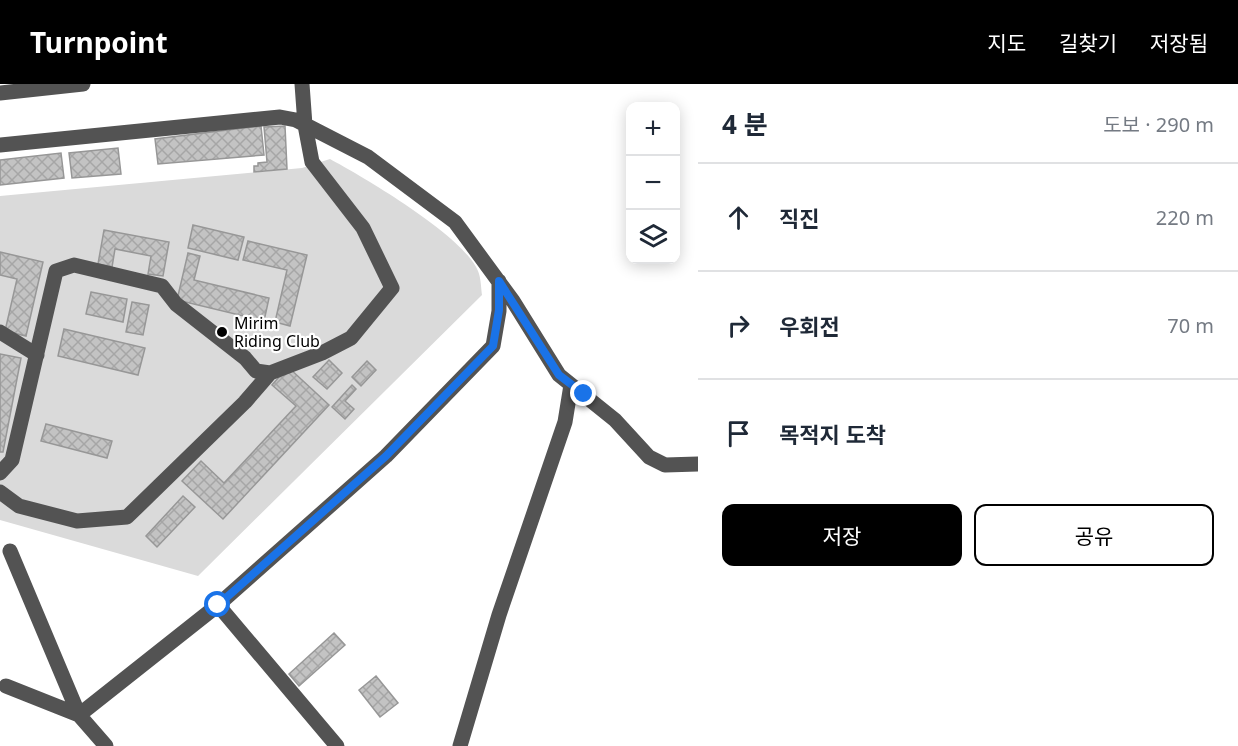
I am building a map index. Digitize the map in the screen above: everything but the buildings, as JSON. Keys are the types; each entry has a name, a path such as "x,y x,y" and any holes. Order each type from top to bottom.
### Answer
{"street":[{"path":"0,93 83,84"},
{"path":"0,492 19,506 77,521 127,517 245,402 270,373 351,339 380,307 392,288 363,228 312,162 305,125 302,84"},
{"path":"0,145 280,117 305,125 368,157 455,222 499,281 559,375 615,420 649,458 665,465 698,464"},
{"path":"0,473 12,460 56,271 74,266 162,286 176,304 245,358 256,371 270,373"},
{"path":"79,716 218,605 386,456 493,346 499,310 499,281"},
{"path":"0,332 37,355"},
{"path":"460,746 499,615 565,422 571,385"},
{"path":"10,550 79,716 106,746"},
{"path":"218,605 337,746"},
{"path":"6,686 79,716"}],"shaded area":[{"name":"Mirim Riding Club","path":"330,159 412,209 454,241 478,271 482,295 198,576 0,520 0,196 302,168"}],"place":[{"name":"Mirim Riding Club","path":"222,332"}],"route":[{"path":"218,605 386,456 493,346 499,310 499,281 559,375 584,394"}]}
